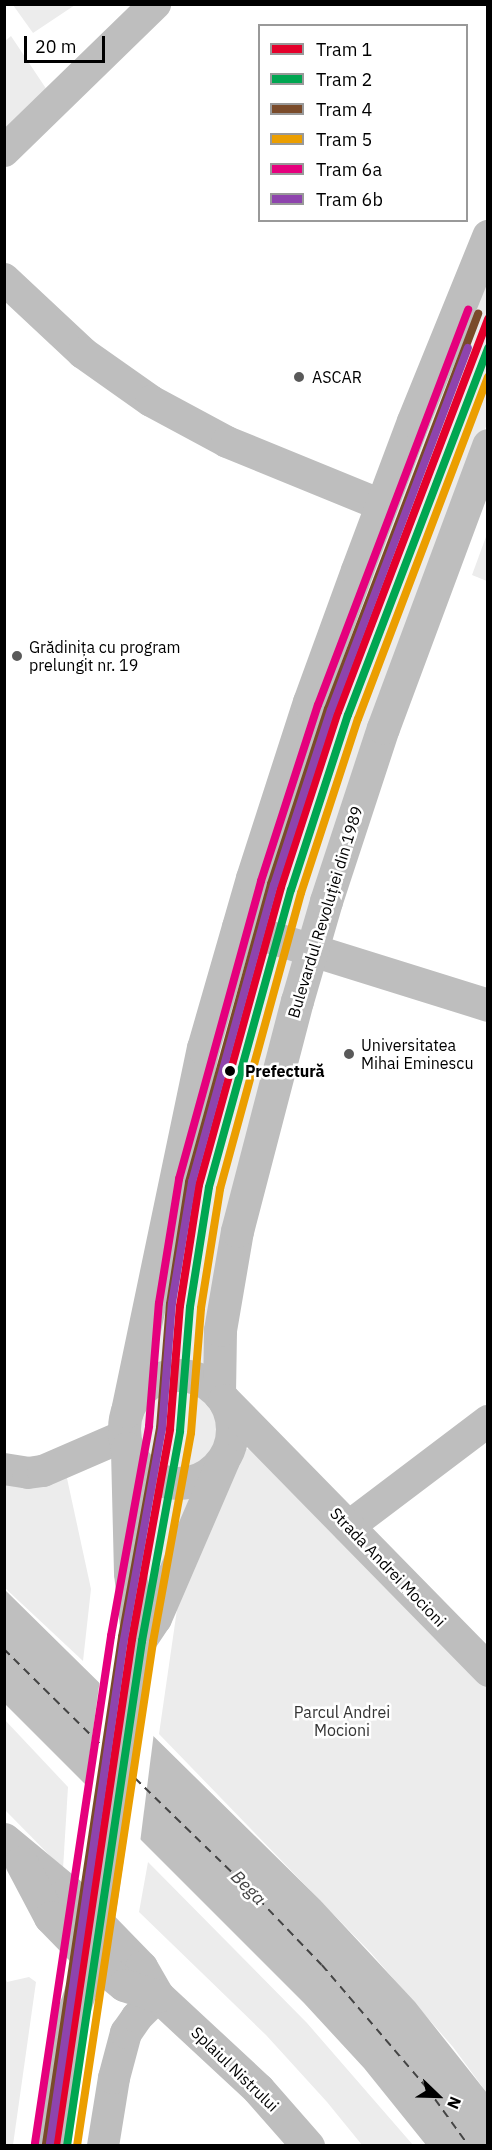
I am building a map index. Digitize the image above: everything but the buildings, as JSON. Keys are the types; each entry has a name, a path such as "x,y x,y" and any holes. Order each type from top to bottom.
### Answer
{"street":[{"path":"4,151 155,4"},
{"path":"51,2145 68,2029 92,1959 138,1643 130,1573 126,1432 203,1048 238,927 309,702 381,505 488,236"},
{"path":"4,279 82,352 151,401 227,442 381,505"},
{"name":"Bulevardul Revoluției din 1989","path":"138,1643 155,1618 228,1449 231,1417 221,1397 220,1330 237,1231 264,1119 311,950 383,728 482,477 488,445"},
{"path":"238,927 488,1005"},
{"path":"4,1469 27,1473 43,1471 126,1432 143,1388 168,1376 195,1378 221,1397"},
{"name":"Strada Andrei Mocioni","path":"221,1397 488,1670"},
{"path":"348,1527 488,1421"},
{"path":"126,1432 144,1471 170,1483 198,1479 215,1469 228,1449"},
{"name":"Strada Andrei Mocioni","path":"228,1449 268,1451 288,1464"},
{"name":"Splaiul Nistrului","path":"10,1845 68,1892 141,1967 158,1996 258,2088 308,2145"},
{"name":"Splaiul Nistrului","path":"10,1845 50,1917 92,1959 124,1985 158,1996"},
{"path":"103,2145 114,2078 126,2034 137,2017 158,1996"}],"green space":[{"path":"13,5 75,5 33,33"},
{"path":"11,36 55,102 5,151 5,41"},
{"path":"487,257 487,424 471,463 307,942 247,922 315,713"},
{"path":"487,534 487,581 472,575"},
{"path":"244,938 301,954 214,1380 201,1371 183,1368 157,1375 138,1386"},
{"path":"178,1383 196,1387 210,1397 220,1411 224,1429 220,1447 210,1461 196,1471 178,1475 160,1471 146,1461 136,1447 132,1429 136,1411 146,1397 160,1387"},
{"name":"Parcul Andrei Mocioni","path":"252,1448 487,1670 487,2093 453,2047 371,1953 159,1734 184,1561 226,1453"},
{"path":"4,1469 65,1469 91,1589 83,1661 5,1588"},
{"path":"142,1476 167,1489 179,1491 194,1487 141,1626"},
{"path":"4,1719 68,1787 63,1869 5,1810"},
{"path":"148,1862 307,2023 413,2145 362,2145 327,2102 266,2035 139,1912"},
{"path":"4,1975 7,1982 29,1977 36,1982 13,2145 5,2145"}],"water":[{"name":"Bega","path":"4,1589 320,1900 415,2002 487,2093 487,2145 426,2145 364,2068 304,2003 5,1704"}],"pier":[{"path":"100,1679 154,1732 140,1843 85,1789"}],"ferry route":[{"path":"4,1649 106,1750"},
{"path":"135,1778 249,1889 322,1965 427,2088 469,2146"}],"tram line":[{"name":"6a","path":"35,2143 111,1636 149,1426 159,1303 179,1179 261,881 318,705 468,310"},
{"name":"4","path":"46,2144 122,1637 160,1428 170,1304 189,1182 271,884 328,709 478,314"},
{"name":"1","path":"56,2146 132,1639 170,1429 180,1306 199,1185 281,887 338,712 488,319"},
{"name":"6b","path":"50,2143 123,1645 162,1429 172,1303 192,1182 274,885 331,710 468,348"},
{"name":"2","path":"67,2146 142,1641 180,1431 190,1307 209,1187 291,890 348,715 488,348"},
{"name":"5","path":"77,2146 153,1642 191,1433 201,1308 220,1189 301,893 358,719 488,377"}],"place":[{"name":"ASCAR","path":"299,377"},
{"name":"Grădinița cu program prelungit nr. 19","path":"17,656"},
{"name":"Universitatea Mihai Eminescu","path":"349,1054"},
{"name":"Prefectură","path":"230,1071"}]}
